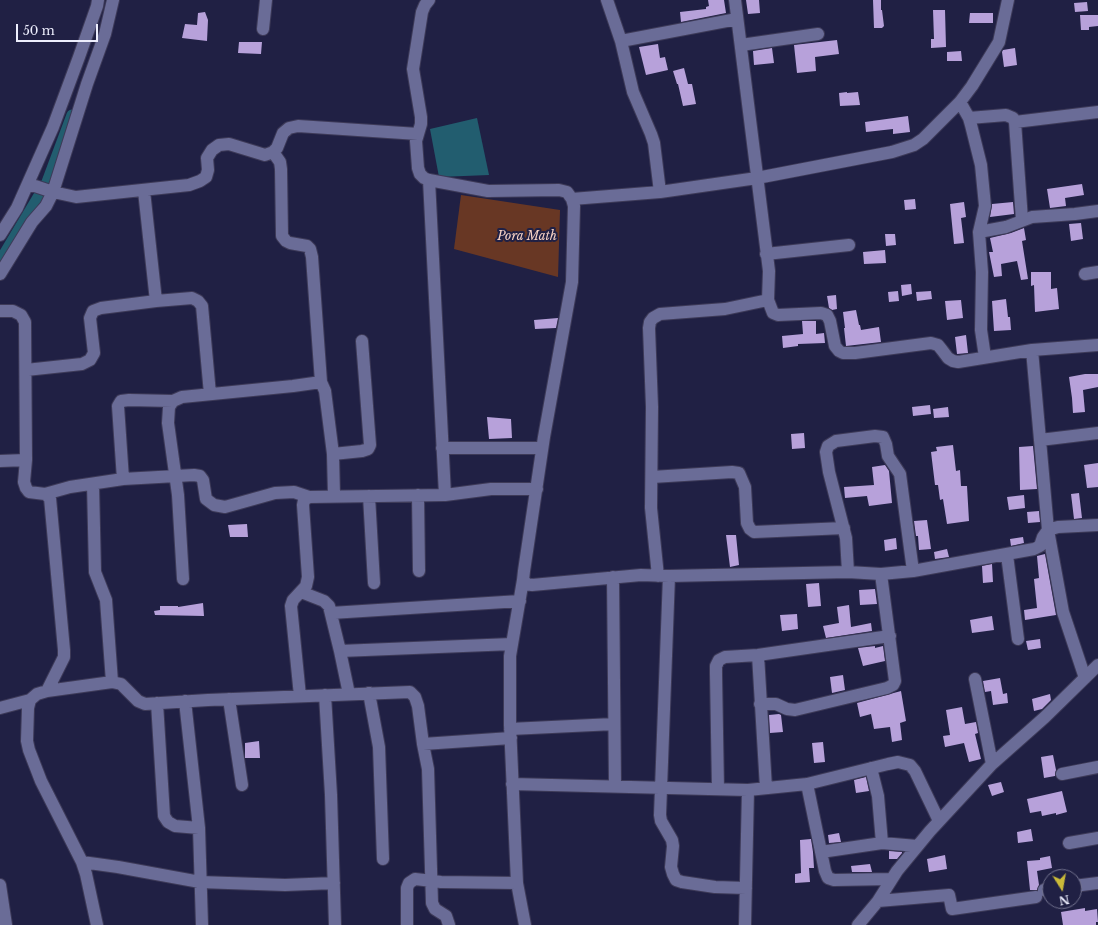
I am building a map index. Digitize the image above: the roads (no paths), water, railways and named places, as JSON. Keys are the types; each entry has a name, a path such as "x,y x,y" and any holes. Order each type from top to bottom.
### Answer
{"street":[{"path":"0,235 31,186 79,57 98,0"},
{"path":"0,274 32,222 46,206 105,34 113,0"},
{"path":"263,29 266,0"},
{"path":"429,0 422,12 414,63 421,117 416,141 418,168 420,174 429,180 488,191 559,190 567,192 572,199 574,206 572,282 542,448 520,601 510,656 512,784 517,883 525,925"},
{"path":"607,0 621,41 633,92 652,138 660,192"},
{"path":"735,0 769,271 768,300 773,313 778,315 821,313 828,315 835,346 838,351 844,353 855,353 931,343 938,345 948,358 958,362 1032,350 1098,344"},
{"path":"572,199 660,192 757,178 892,152 914,145 923,139 960,102 972,86 998,42 1008,0"},
{"path":"621,41 737,19"},
{"path":"741,45 818,34"},
{"path":"960,102 969,118 981,165 985,206 979,232 982,272 982,330 985,357"},
{"path":"1015,122 1098,112"},
{"path":"969,118 1006,115 1013,118 1015,122 1022,220"},
{"path":"31,186 76,196 189,185 206,177 208,170 207,158 212,150 219,146 229,144 265,155 273,152 277,148 283,133 289,128 298,126 418,134"},
{"path":"273,152 280,162 281,169 282,236 290,243 307,246 310,249 312,257 321,382 325,391 333,454 334,496"},
{"path":"429,180 445,495"},
{"path":"144,190 156,301"},
{"path":"979,232 1006,227 1022,220 1032,218 1098,211"},
{"path":"766,254 849,245"},
{"path":"1085,274 1098,272"},
{"path":"26,370 82,364 90,360 94,353 90,318 93,311 101,308 192,298 198,301 202,306 210,394"},
{"path":"746,888 704,886 676,880 671,866 673,846 672,840 661,821 663,576 651,508 652,407 649,328 650,322 653,318 660,314 725,309 768,300"},
{"path":"0,312 12,311 21,315 25,322 26,460 24,482 29,492 46,494 70,487 123,480 194,475 200,476 203,480 206,498 214,505 225,507 275,493 294,492 309,497 445,495 491,489 537,489"},
{"path":"333,454 362,451 368,449 370,445 362,341"},
{"path":"1032,350 1048,530 1063,612 1085,678"},
{"path":"123,480 118,406 121,401 173,401 182,397 321,382"},
{"path":"173,401 168,407 168,424 176,477 183,579"},
{"path":"1040,440 1098,433"},
{"path":"848,572 847,546 844,528 826,456 828,446 836,441 875,436 883,437 888,456 900,474 913,571"},
{"path":"442,448 542,448"},
{"path":"0,461 26,460"},
{"path":"652,477 732,472 738,473 742,479 744,487 747,523 750,530 754,532 844,528"},
{"path":"93,484 95,572 106,600 112,682"},
{"path":"46,494 50,498 64,650 64,657 47,691"},
{"path":"418,495 419,571"},
{"path":"369,496 374,583"},
{"path":"300,696 291,606 293,600 306,586 308,577 303,505 304,500 309,497"},
{"path":"523,580 527,584 532,585 641,575 663,576 848,572 881,574 913,571 1034,550 1040,546 1043,537 1048,530 1058,527 1098,525"},
{"path":"1007,555 1018,639"},
{"path":"760,704 776,704 787,709 795,710 887,688 893,685 896,681 881,574"},
{"path":"613,577 615,786"},
{"path":"301,592 324,600 329,606 349,694"},
{"path":"330,613 520,601"},
{"path":"718,789 716,666 719,660 725,657 758,656 890,636"},
{"path":"340,651 512,644"},
{"path":"758,656 766,788"},
{"path":"858,925 878,901 891,879 939,821 992,764 1045,717 1098,665"},
{"path":"975,679 992,764"},
{"path":"0,708 30,700 37,694 47,691 112,682 121,684 138,701 145,704 410,692 415,697 418,706 428,769 432,903 435,909 446,916 448,925"},
{"path":"369,693 380,747 383,858"},
{"path":"325,695 336,925"},
{"path":"229,699 242,785"},
{"path":"30,700 28,708 27,741 29,750 41,781 82,862 97,925"},
{"path":"185,701 199,828 202,925"},
{"path":"157,703 164,816 168,822 175,826 199,828"},
{"path":"423,744 511,733 614,724"},
{"path":"512,784 748,790 807,784 898,762 910,765 915,771 939,821"},
{"path":"1062,774 1098,767"},
{"path":"871,768 878,796 882,844"},
{"path":"807,784 825,871 828,878 834,880 891,879"},
{"path":"745,925 748,790"},
{"path":"1069,843 1098,838"},
{"path":"821,852 882,844 917,846"},
{"path":"82,862 200,882 285,885 334,883"},
{"path":"407,925 407,888 409,883 415,879 431,882 517,883"},
{"path":"1082,885 1098,883"},
{"path":"0,885 6,925"},
{"path":"878,901 949,895 952,910 1042,892"}],"water":[{"path":"477,118 489,175 439,177 430,129"}],"waterway":[{"path":"0,261 47,182 72,115"}],"park label":[{"name":"Pora Math","path":"527,237"}]}
